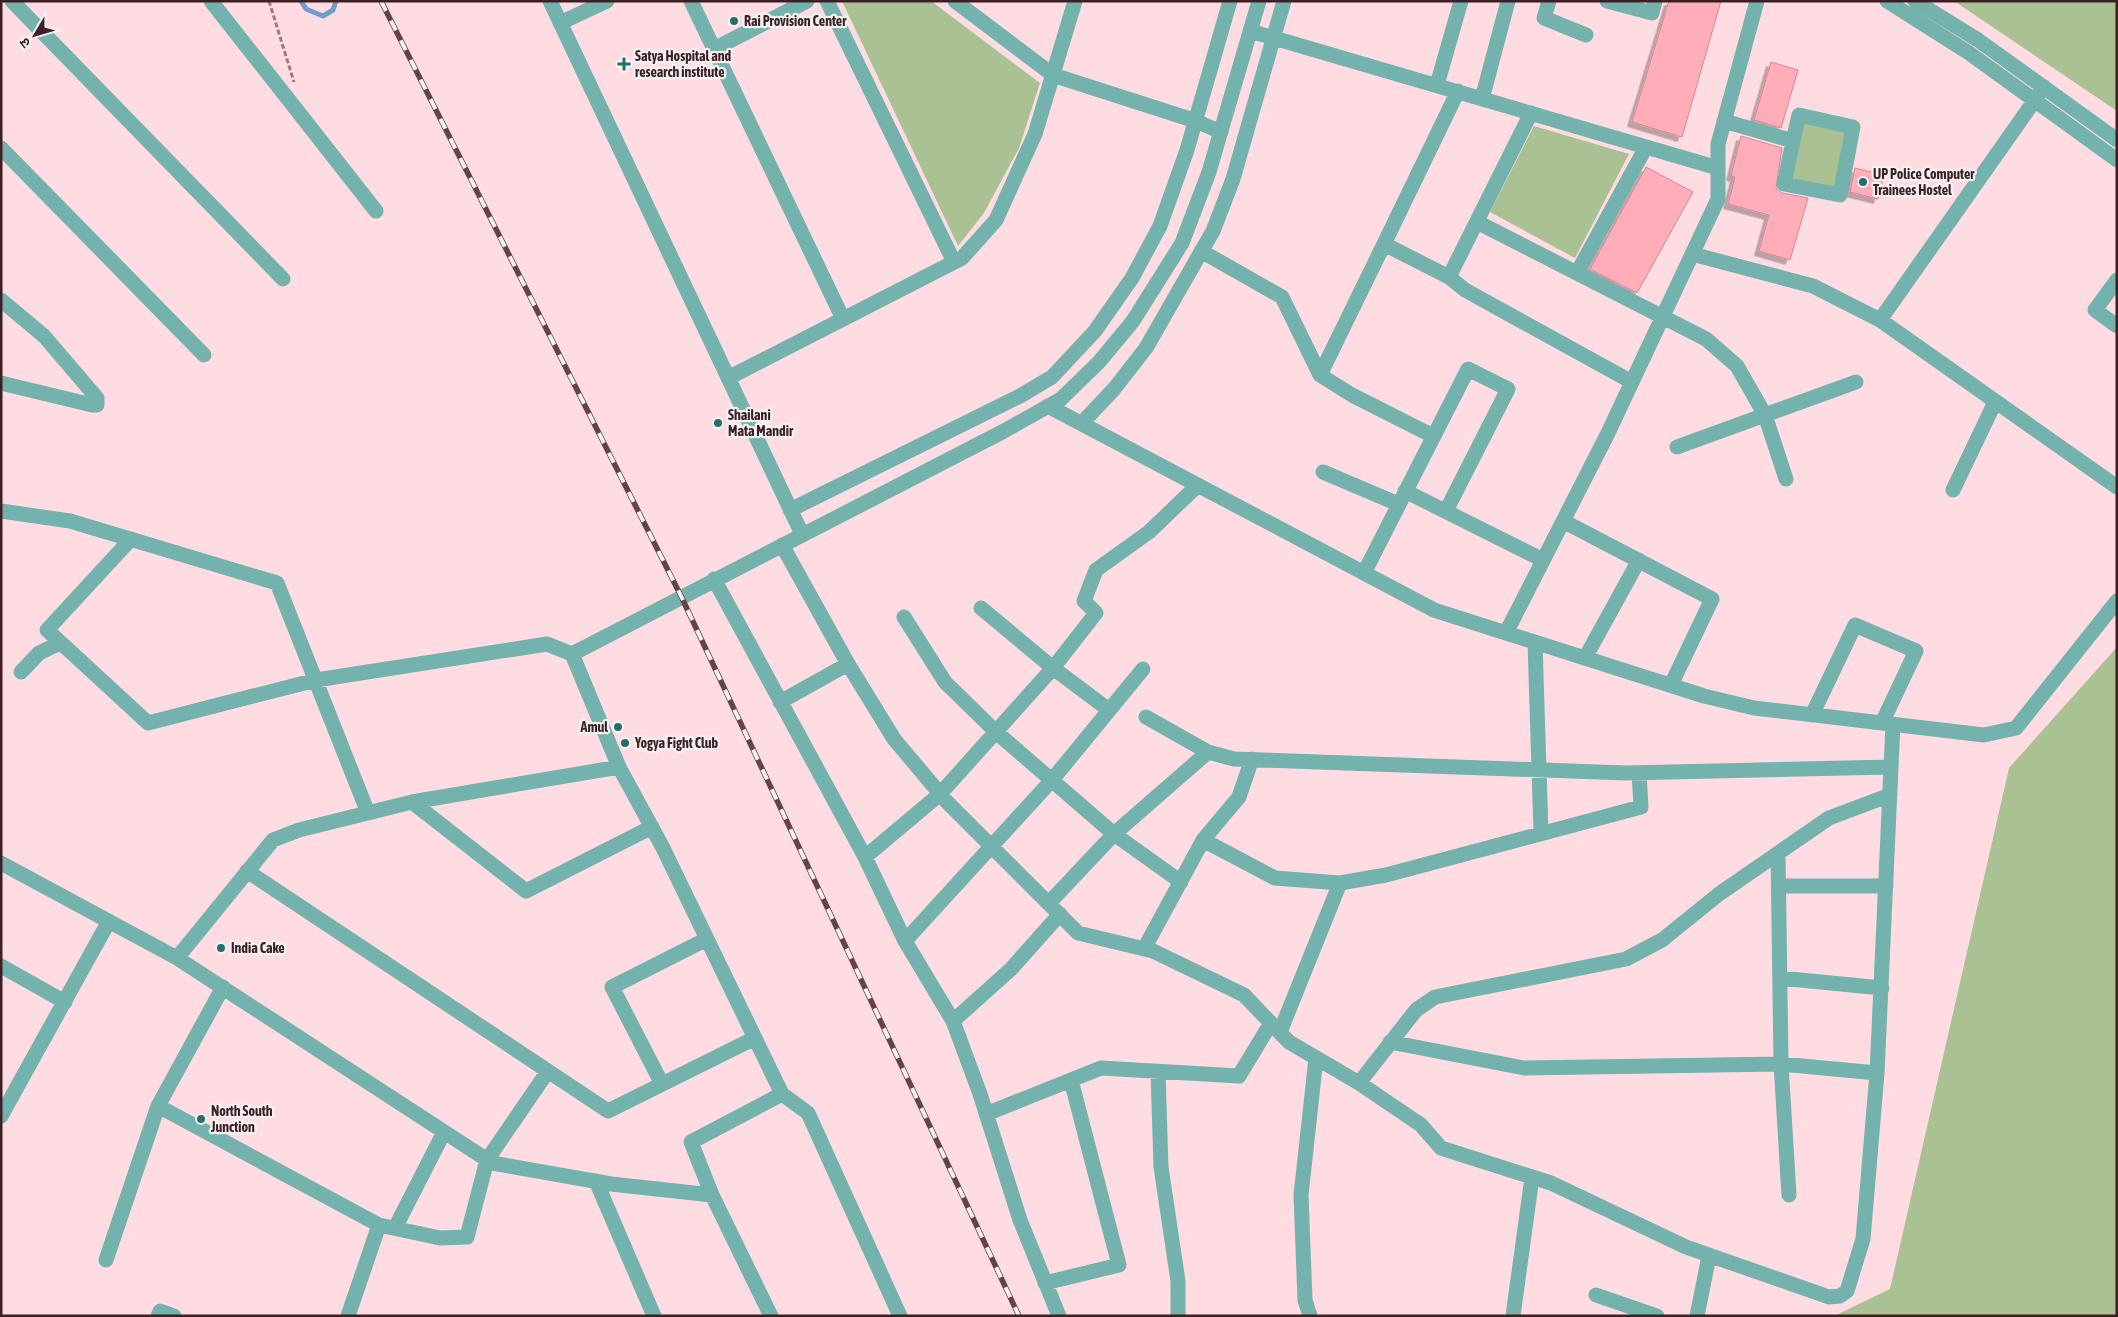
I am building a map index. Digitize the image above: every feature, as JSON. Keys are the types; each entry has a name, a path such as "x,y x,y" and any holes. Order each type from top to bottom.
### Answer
{"street":[{"path":"12,1 283,279"},
{"path":"211,1 376,211"},
{"path":"550,1 802,534"},
{"path":"560,23 608,1"},
{"path":"691,1 843,319"},
{"path":"714,49 807,1"},
{"path":"826,1 954,262"},
{"path":"955,1 1053,76 1196,121 1221,132"},
{"path":"728,378 962,258 996,220 1035,134 1075,1"},
{"path":"790,510 1020,396 1052,377 1095,331 1132,278 1160,226 1196,121 1230,1"},
{"path":"572,654 1061,399 1099,362 1133,321 1178,251 1209,172 1259,1"},
{"path":"1082,423 1114,389 1146,348 1212,231 1233,179 1284,1"},
{"path":"1437,85 1461,1"},
{"path":"1482,99 1508,1"},
{"path":"1549,1 1544,18 1586,35"},
{"path":"1607,1 1652,13 1655,1"},
{"path":"1506,633 1632,382 1718,199 1718,144 1757,1"},
{"path":"1887,1 1969,53 2117,160"},
{"path":"1915,1 1978,40 2117,140"},
{"path":"1250,31 1718,168"},
{"path":"1880,320 2044,87"},
{"path":"1320,375 1458,91"},
{"path":"1449,278 1531,113"},
{"path":"1799,115 1853,127 1840,195 1784,184 1793,141 1799,115"},
{"path":"1724,121 1793,141"},
{"path":"1577,273 1646,147"},
{"path":"1,148 204,355"},
{"path":"1476,222 1706,339 1737,366 1765,415 1786,479"},
{"path":"1384,244 1449,278 1465,290 1632,382"},
{"path":"1201,251 1282,298 1320,375 1352,396 1433,436"},
{"path":"1692,254 1813,286 1880,320 2117,487"},
{"path":"2117,280 2095,310 2117,326"},
{"path":"1,300 44,336 97,398 97,405 1,383"},
{"path":"1364,573 1468,369 1508,390 1446,511"},
{"path":"1677,447 1856,382"},
{"path":"1953,490 1996,402"},
{"path":"1048,406 1434,610 1671,685 1754,708 1984,735 2016,728 2117,601"},
{"path":"1324,472 1398,504"},
{"path":"865,857 940,794 1053,668 1096,613 1084,601 1096,570 1150,532 1198,485"},
{"path":"1405,491 1544,560"},
{"path":"1,511 70,521 278,583 368,813"},
{"path":"1563,521 1712,599 1671,685"},
{"path":"131,539 47,630 148,723 316,680 547,644 572,654 619,767 652,827 782,1094 808,1113 900,1316"},
{"path":"782,545 848,664 894,739 940,794 1078,933 1144,949 1244,995 1290,1042 1359,1083 1421,1125 1441,1148 1551,1182 1686,1247 1828,1297 1840,1296 1847,1291 1863,1239 1882,988 1891,768 1888,724 1916,651 1855,625 1812,714"},
{"path":"1585,658 1639,560"},
{"path":"714,580 865,857 905,941 953,1021 986,1114 1020,1220 1059,1316"},
{"path":"981,608 1053,668 1109,710"},
{"path":"904,617 945,682 996,732 1114,834 1181,882"},
{"path":"1535,642 1541,833"},
{"path":"21,672 39,652 60,643"},
{"path":"780,702 848,664"},
{"path":"905,941 1052,780 1143,669"},
{"path":"1146,717 1208,752 1234,759 1639,773 1891,768"},
{"path":"1049,903 1114,834 1208,752"},
{"path":"1144,949 1203,840 1239,797 1252,759"},
{"path":"177,958 273,840 299,830 412,802 619,767"},
{"path":"1203,840 1275,878 1340,883 1386,875 1641,807 1639,773"},
{"path":"1359,1083 1416,1010 1435,997 1626,959 1662,940 1719,894 1829,818 1890,795"},
{"path":"412,802 526,891 652,827"},
{"path":"1778,853 1781,1064 1789,1195"},
{"path":"1,863 177,958 492,1163 596,1181 712,1195"},
{"path":"248,871 608,1111 755,1038"},
{"path":"986,1114 1101,1068 1239,1076 1275,1028 1340,883"},
{"path":"1779,886 1886,886"},
{"path":"953,1021 1011,969 1060,914"},
{"path":"1,1116 109,921"},
{"path":"662,1084 612,987 707,939"},
{"path":"1,966 64,1002"},
{"path":"1780,978 1882,988"},
{"path":"106,1260 158,1106 223,987"},
{"path":"1390,1042 1524,1068 1781,1064 1877,1073"},
{"path":"1310,1316 1305,1300 1302,1195 1316,1058"},
{"path":"158,1106 379,1225 440,1238 467,1237 487,1160 548,1071"},
{"path":"1158,1072 1161,1167 1178,1281 1178,1316"},
{"path":"1045,1283 1119,1265 1072,1080"},
{"path":"771,1316 712,1195 691,1142 782,1094"},
{"path":"395,1228 444,1132"},
{"path":"1513,1316 1532,1176"},
{"path":"596,1181 654,1316"},
{"path":"348,1316 379,1225"},
{"path":"1698,1316 1709,1256"},
{"path":"1596,1295 1657,1316"},
{"path":"158,1316 160,1311 174,1316"}],"path":[{"path":"269,1 294,80 290,102"}],"green space":[{"path":"842,1 931,1 1040,83 1019,148 984,213 958,246"},
{"path":"1954,1 2117,1 2117,111"},
{"path":"1801,119 1850,129 1837,191 1788,181"},
{"path":"1534,126 1629,154 1575,258 1490,212"},
{"path":"2117,647 2117,1316 1834,1316 1890,1289 2009,768"}],"building":[{"path":"1669,1 1721,1 1682,137 1632,122"},
{"path":"1771,62 1798,70 1781,128 1754,120"},
{"path":"1741,136 1782,148 1776,188 1782,193 1808,198 1790,260 1759,251 1769,215 1728,204 1735,177 1731,176"},
{"path":"1646,167 1693,192 1637,293 1590,269"},
{"path":"1855,168 1884,175 1878,199 1850,192"}],"waterway":[{"path":"301,1 306,9 323,16 333,10 336,1"}],"railway":[{"path":"381,1 681,596 1019,1316"}],"place":[{"name":"Rai Provision Center","path":"734,21"},
{"name":"Satya Hospital and research institute","path":"624,64"},
{"name":"UP Police Computer Trainees Hostel","path":"1863,182"},
{"name":"Shailani Mata Mandir","path":"718,423"},
{"name":"Amul","path":"618,727"},
{"name":"Yogya Fight Club","path":"625,743"},
{"name":"India Cake","path":"221,948"},
{"name":"North South Junction","path":"201,1119"}]}
